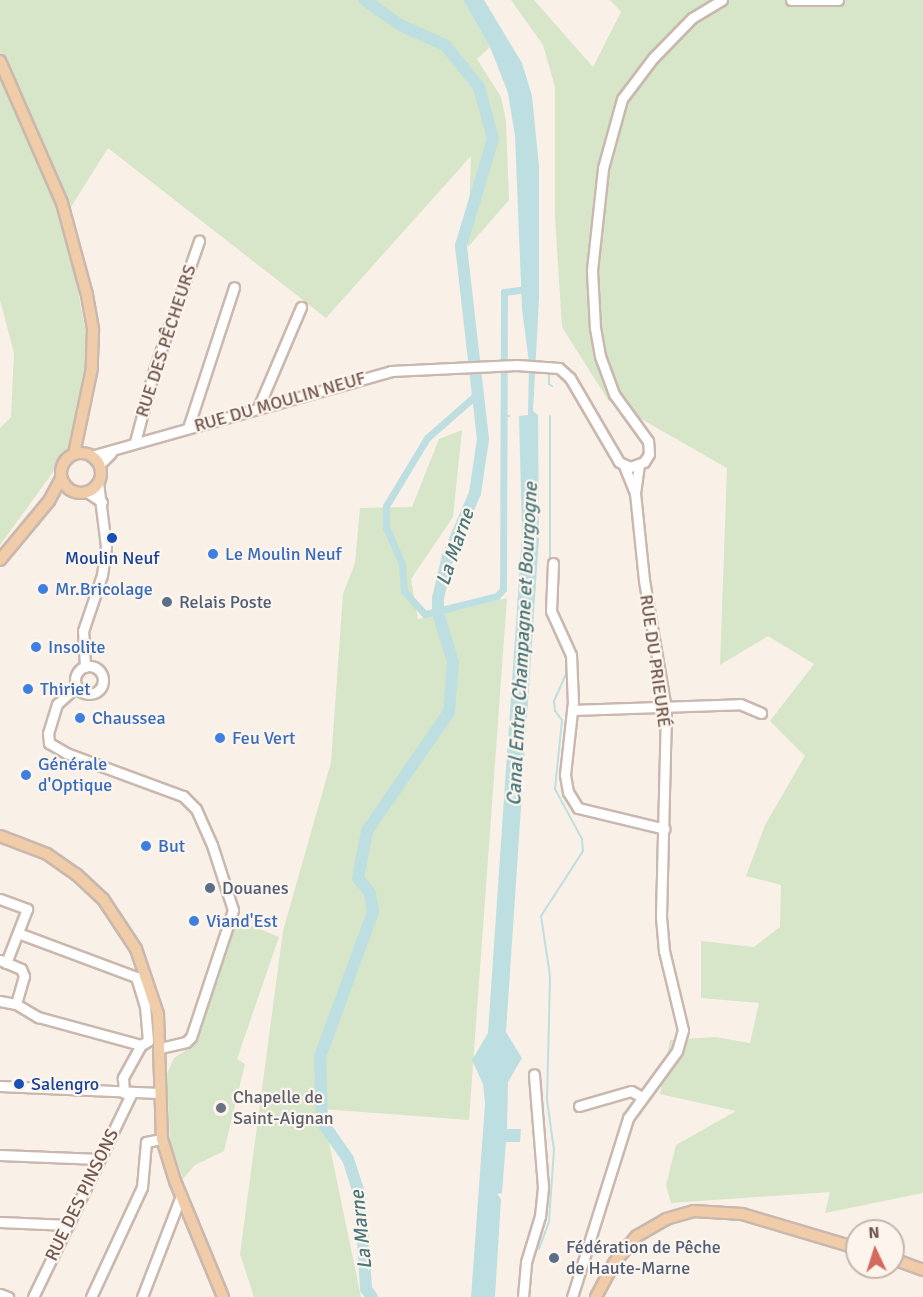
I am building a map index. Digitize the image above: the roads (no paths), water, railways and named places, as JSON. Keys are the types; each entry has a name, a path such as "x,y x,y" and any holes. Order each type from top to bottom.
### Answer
{"main road":[{"path":"0,61 62,202 87,295 93,356 82,429 84,454 99,465 99,483 87,492 70,490 49,501"},
{"path":"0,560 49,501 61,478 62,466 84,454"},
{"path":"61,478 70,490"},
{"path":"0,836 62,863 88,884 115,914 136,949 154,994 159,1048 162,1139 174,1181 223,1297"},
{"path":"596,1297 614,1263 637,1236 666,1219 694,1211 742,1214 845,1244"},
{"path":"905,1263 923,1270"}],"street":[{"name":"RUE DU PRIEURÉ","path":"572,1297 628,1118 677,1051 683,1030 664,951 661,916 665,829 666,709 644,580 635,493 639,465 649,454 643,433 615,394 597,343 592,270 603,168 616,110 630,87 692,18 722,0"},
{"path":"791,0 838,0"},
{"name":"RUE DES PÊCHEURS","path":"135,442 154,370 199,241"},
{"path":"188,428 234,286"},
{"path":"258,408 301,307"},
{"name":"RUE DU MOULIN NEUF","path":"99,465 111,453 135,442 391,371 452,365 541,365"},
{"name":"RUE DU PRIEURÉ","path":"541,365 559,368 570,378 613,454 624,466 635,493"},
{"name":"RUE DU MOULIN NEUF","path":"84,454 111,453"},
{"path":"624,466 639,465"},
{"path":"85,667 83,631 105,558 99,483"},
{"path":"87,492 102,502"},
{"path":"553,563 552,612 571,655 572,710 565,775 568,792 578,808 665,829"},
{"path":"85,667 76,674 76,687 57,704 48,733 49,743 183,796 196,809 221,872 232,917 202,1005 186,1042 159,1048"},
{"path":"76,687 89,694 101,686 98,670 85,667"},
{"path":"572,710 666,709 740,704 761,713"},
{"path":"0,898 27,909 3,962 21,969 24,976 16,1004"},
{"name":"RUE DES PINSONS","path":"18,933 136,977 145,1006 148,1041 141,1045 123,1078 127,1093 99,1159 33,1297"},
{"path":"0,1001 16,1004 38,1017 141,1045"},
{"path":"523,1297 526,1262 540,1216 543,1187 534,1074"},
{"path":"0,1086 159,1093"},
{"path":"579,1106 631,1091 642,1097"},
{"path":"91,1297 142,1187 146,1142 162,1139"},
{"path":"0,1155 99,1159"},
{"path":"142,1297 181,1196"},
{"path":"0,1222 68,1225"},
{"path":"0,1294 8,1297"}],"water":[{"name":"Canal Entre Champagne et Bourgogne","path":"463,0 484,0 522,63 532,96 539,166 539,299 533,411 538,415 539,539 506,1032 522,1058 508,1082 507,1129 521,1129 520,1142 506,1142 502,1193 497,1194 501,1199 495,1297 471,1297 485,1103 483,1084 472,1060 488,1033 522,534 519,416 528,415 529,363 522,309 515,136 508,93 490,47"}],"waterway":[{"name":"La Marne","path":"365,0 400,25 445,45 479,87 493,139 461,246 483,439 475,493 448,556 438,598 438,613 453,662 449,712 367,831 358,878 370,893 373,912 320,1057 322,1122 348,1159 360,1195 366,1289 372,1297"},
{"name":"Canal Entre Champagne et Bourgogne","path":"476,395 427,438 386,506 386,527 402,564 404,591 425,614 497,596 503,589 504,292 528,289"},
{"path":"549,374 549,384 552,386"},
{"path":"502,416 509,416"},
{"name":"Canal Entre Champagne et Bourgogne","path":"550,416 550,563"},
{"path":"547,592 546,611 553,627"},
{"path":"539,1249 549,1221 554,1150 547,1100 550,976 541,916 583,851 582,839 555,789 562,720 555,711 554,701 567,672"}],"place":[{"name":"Moulin Neuf","path":"112,538"},
{"name":"Le Moulin Neuf","path":"213,554"},
{"name":"Mr.Bricolage","path":"43,589"},
{"name":"Relais Poste","path":"167,602"},
{"name":"Insolite","path":"36,647"},
{"name":"Thiriet","path":"28,689"},
{"name":"Chaussea","path":"80,718"},
{"name":"Feu Vert","path":"220,738"},
{"name":"Générale d'Optique","path":"26,775"},
{"name":"But","path":"146,846"},
{"name":"Douanes","path":"210,888"},
{"name":"Viand'Est","path":"194,921"},
{"name":"Salengro","path":"19,1084"},
{"name":"Chapelle de Saint-Aignan","path":"221,1108"},
{"name":"Fédération de Pêche de Haute-Marne","path":"554,1258"}]}
